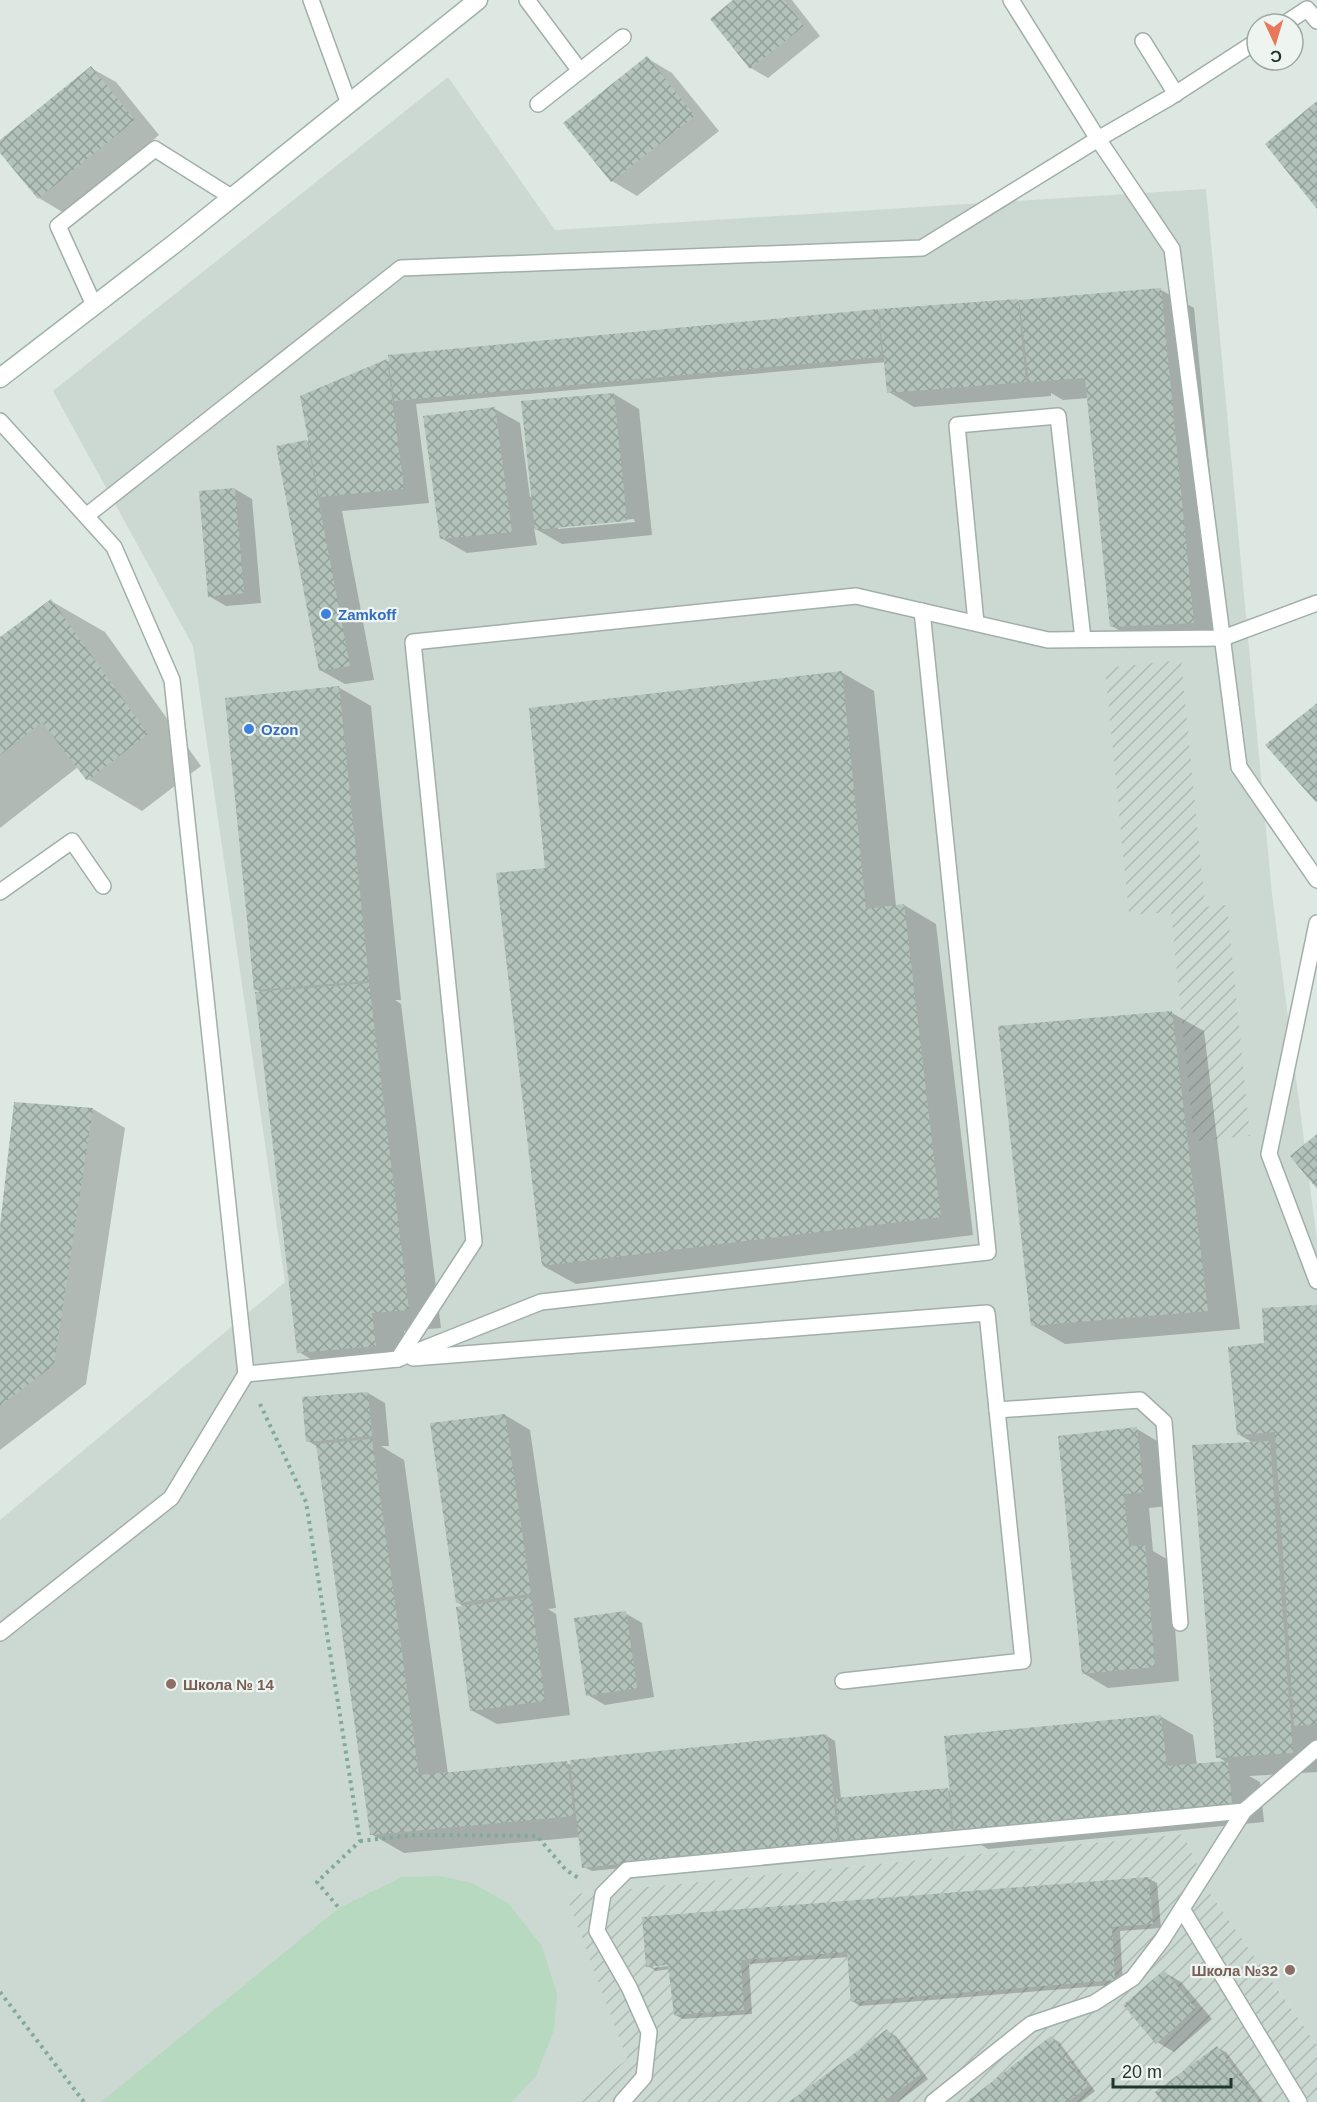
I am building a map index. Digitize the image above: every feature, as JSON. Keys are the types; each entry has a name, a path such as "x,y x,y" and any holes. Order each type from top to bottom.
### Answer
{"main road":[{"path":"0,378 233,198 478,0"}],"lane":[{"path":"311,0 349,104"},
{"path":"527,0 580,71"},
{"path":"1015,1 1098,139 1172,249 1239,767 1317,880"},
{"path":"538,104 623,37"},
{"path":"1143,41 1176,94"},
{"path":"86,516 401,268 922,248 1098,139 1176,94 1245,49"},
{"path":"94,305 58,226 154,149 233,198"},
{"path":"975,623 957,425 1058,416 1083,639"},
{"path":"0,421 114,547 172,680 246,1374 171,1498 0,1633"},
{"path":"399,1359 474,1242 413,642 856,596 1048,640 1223,638 1317,603"},
{"path":"399,1359 542,1302 988,1252 922,611"},
{"path":"0,892 72,841 103,886"},
{"path":"1317,923 1313,964 1269,1154 1317,1281"},
{"path":"246,1374 399,1359 987,1313 1023,1661 843,1681"},
{"path":"997,1410 1140,1400 1164,1422 1180,1623"},
{"path":"933,2102 1031,2024 1094,2003 1133,1978 1182,1910 1244,1811 1317,1748"},
{"path":"622,2102 644,2077 649,2032 629,1987 597,1931 603,1894 627,1870 1244,1811"},
{"path":"1182,1910 1299,2102"}],"path":[{"path":"246,1374 306,1502 360,1841"},
{"path":"339,1908 317,1882 360,1841 414,1835 537,1836 566,1870 603,1894"},
{"path":"0,1992 84,2102"}],"shaded area":[{"path":"448,77 555,230 1206,189 1272,894 1317,1240 1317,2045 1211,1895 1183,1834 567,1895 627,2059 574,2102 0,2102 0,1520 285,1282 193,646 53,391"},
{"path":"1181,660 1205,907 1227,905 1250,1136 1194,1141 1171,912 1129,915 1105,668"},
{"path":"1183,1834 1211,1895 1317,2045 1317,2102 574,2102 627,2059 566,1895"}],"green space":[{"path":"439,1876 472,1883 508,1903 542,1946 557,1994 554,2030 536,2076 512,2102 101,2102 339,1908 402,1877"}],"building":[{"path":"733,0 784,0 804,26 750,69 710,19"},
{"path":"647,56 695,116 611,182 563,123"},
{"path":"91,66 135,120 38,199 0,153 0,140"},
{"path":"1317,101 1317,209 1265,144"},
{"path":"1161,288 1194,623 1110,627 1085,378 1029,382 1019,300"},
{"path":"1018,299 1026,382 887,393 879,309"},
{"path":"878,309 882,357 394,401 388,355"},
{"path":"387,359 404,489 319,497 300,396"},
{"path":"614,393 627,521 535,530 521,401"},
{"path":"495,407 512,532 440,539 423,416"},
{"path":"307,440 350,666 319,671 276,446"},
{"path":"235,488 244,593 208,597 199,491"},
{"path":"51,599 148,734 87,781 42,722 0,755 0,637"},
{"path":"842,671 866,909 904,904 941,1217 542,1266 496,873 545,868 529,708"},
{"path":"339,686 369,981 254,990 225,698"},
{"path":"1317,703 1317,801 1316,802 1265,745"},
{"path":"369,983 409,1310 372,1313 376,1346 297,1353 255,992"},
{"path":"1172,1011 1208,1311 1031,1326 998,1026"},
{"path":"14,1102 93,1108 54,1365 0,1406 0,1226"},
{"path":"1317,1134 1317,1189 1290,1156"},
{"path":"1317,1305 1317,1724 1294,1726 1275,1432 1237,1435 1228,1347 1264,1343 1262,1308"},
{"path":"368,1392 372,1436 306,1442 302,1397"},
{"path":"505,1414 531,1594 456,1603 430,1423"},
{"path":"1137,1427 1144,1492 1124,1494 1129,1546 1145,1545 1155,1667 1082,1674 1058,1436"},
{"path":"372,1439 419,1775 567,1761 574,1816 370,1835 316,1444"},
{"path":"1270,1441 1293,1753 1216,1758 1192,1445"},
{"path":"531,1597 545,1701 470,1711 456,1607"},
{"path":"626,1611 637,1688 586,1696 574,1618"},
{"path":"1161,1715 1167,1766 1228,1761 1232,1804 954,1831 944,1736"},
{"path":"827,1734 838,1841 582,1868 570,1760"},
{"path":"948,1788 952,1831 840,1841 836,1798"},
{"path":"1149,1877 1153,1924 1112,1927 1115,1980 851,2002 847,1952 741,1960 744,2010 674,2015 668,1965 646,1967 642,1917"},
{"path":"1164,1970 1196,2009 1156,2044 1123,2005"},
{"path":"887,2029 921,2074 884,2102 789,2102"},
{"path":"1051,2036 1088,2086 1068,2102 966,2102"},
{"path":"1217,2046 1259,2102 1162,2102 1155,2092"}],"place":[{"name":"Zamkoff","path":"326,614"},
{"name":"Ozon","path":"249,729"},
{"name":"Школа № 14","path":"171,1684"},
{"name":"Школа №32","path":"1290,1970"}]}
